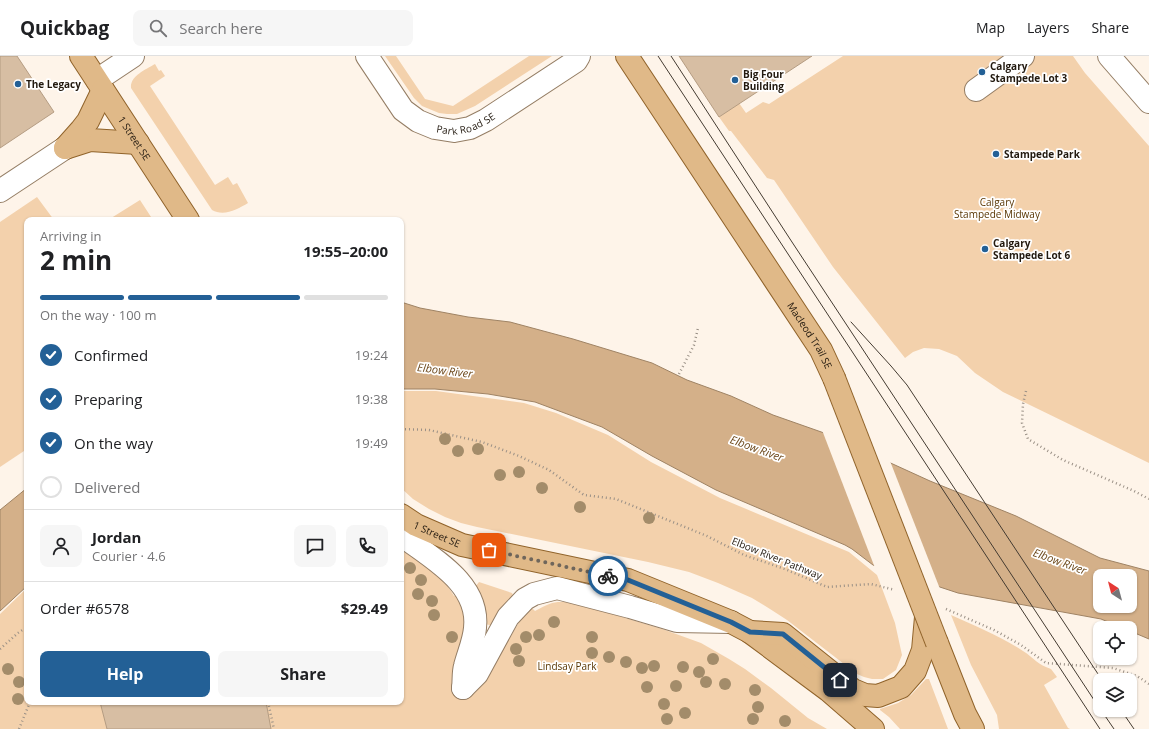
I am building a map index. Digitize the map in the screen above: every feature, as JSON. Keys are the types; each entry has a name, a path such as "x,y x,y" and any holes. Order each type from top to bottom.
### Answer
{"main road":[{"name":"1 Street SE","path":"81,56 186,217"},
{"name":"Macleod Trail SE","path":"627,56 821,350 834,378 933,627 965,714 973,729"},
{"path":"66,148 90,118 100,85"},
{"path":"66,148 90,140 138,143"},
{"name":"1 Street SE","path":"404,517 416,525 462,545 628,580 731,622 750,632 828,690 873,729"},
{"path":"750,632 783,634 853,690 865,695 878,696 900,687 915,671 933,627"}],"street":[{"path":"100,85 133,56"},
{"name":"Park Road SE","path":"367,56 403,110 418,121 435,128 454,131 470,128 486,120 576,60 579,56"},
{"path":"976,90 1023,56"},
{"path":"1109,56 1149,102"},
{"path":"0,191 66,148"},
{"path":"404,536 453,574 464,587 474,606 475,628 464,668 463,688 477,674 508,617 525,599 534,594 557,588 630,607 677,622 731,622"}],"path":[{"path":"679,374 694,345 698,328"},
{"path":"1026,391 1022,423 1028,439 1063,460 1149,499"},
{"name":"Elbow River Pathway","path":"404,429 429,430 482,442 519,456 548,470 584,496 616,499 707,536 744,555 786,569 827,587 871,584 902,592"},
{"path":"933,627 1001,634 1021,645 1046,663 1113,668 1137,676 1149,684"},
{"path":"0,649 24,629"},
{"path":"19,729 29,705"},
{"path":"269,705 274,729"}],"green space":[{"path":"385,56 396,56 425,99 453,106 529,56 552,56 475,106 457,114 447,114 439,113 422,106 414,98"},
{"name":"Calgary Stampede Midway","path":"843,56 1073,56 1085,73 1149,146 1149,463 1003,392 975,373 957,356 939,349 924,348 913,352 905,358 833,267 774,180 767,178 719,117 739,103 746,113 763,102 769,104"},
{"path":"155,64 159,71 161,70 165,76 150,86 215,185 228,177 233,185 237,183 248,203 235,210 221,213 212,210 131,88 131,84 136,77"},
{"path":"37,197 52,217 24,217 24,451 0,467 0,222"},
{"path":"140,200 151,217 113,217"},
{"path":"404,391 436,391 524,403 556,413 608,435 651,462 720,498 849,552 877,575 895,623 902,655 896,670 883,679 864,677 857,674 787,620 752,598 718,583 689,572 648,562 461,523 429,509 413,499 404,491"},
{"name":"Lindsay Park","path":"404,552 424,564 444,581 454,596 458,595 490,671 524,614 532,608 535,611 554,602 576,603 665,630 701,643 745,669 808,718 827,729 0,729 0,614 24,591 24,705 404,705"},
{"path":"479,582 512,593 514,598 494,626 485,624 475,587"},
{"path":"951,615 1005,641 1051,669 1057,677 1044,685 1068,728 1070,729 999,729 997,715 971,665"},
{"path":"926,679 929,679 948,729 900,729 880,709 898,703 911,695"}],"water":[{"name":"Elbow River","path":"404,303 420,308 468,317 510,322 652,363 687,380 731,396 773,415 827,434 930,481 1016,516 1100,558 1149,571 1149,639 1137,634 1137,621 1106,621 958,593 873,565 845,545 716,490 602,427 535,402 488,394 435,389 404,389"},
{"path":"24,490 24,589 0,611 0,510"}],"pier":[{"path":"822,430 890,461 940,589 875,568"}],"building":[{"name":"The Legacy","path":"0,56 17,56 54,112 0,148"},
{"name":"Big Four Building","path":"679,56 812,56 719,117"},
{"path":"101,705 267,705 271,729 107,729"}],"tram line":[{"path":"658,56 1100,729"},
{"path":"671,56 1093,698"},
{"path":"851,322 907,385 1097,673"},
{"path":"1106,717 1114,729"},
{"path":"1126,717 1134,729"}],"way so far":[{"path":"489,550 608,576"}],"place":[{"name":"Calgary Stampede Lot 3","path":"982,72"},
{"name":"Big Four Building","path":"735,80"},
{"name":"The Legacy","path":"18,84"},
{"name":"Stampede Park","path":"996,154"},
{"name":"Calgary Stampede Lot 6","path":"985,249"}],"route":[{"path":"608,576 628,580 731,622 750,632 783,634 826,667 840,680"}]}
